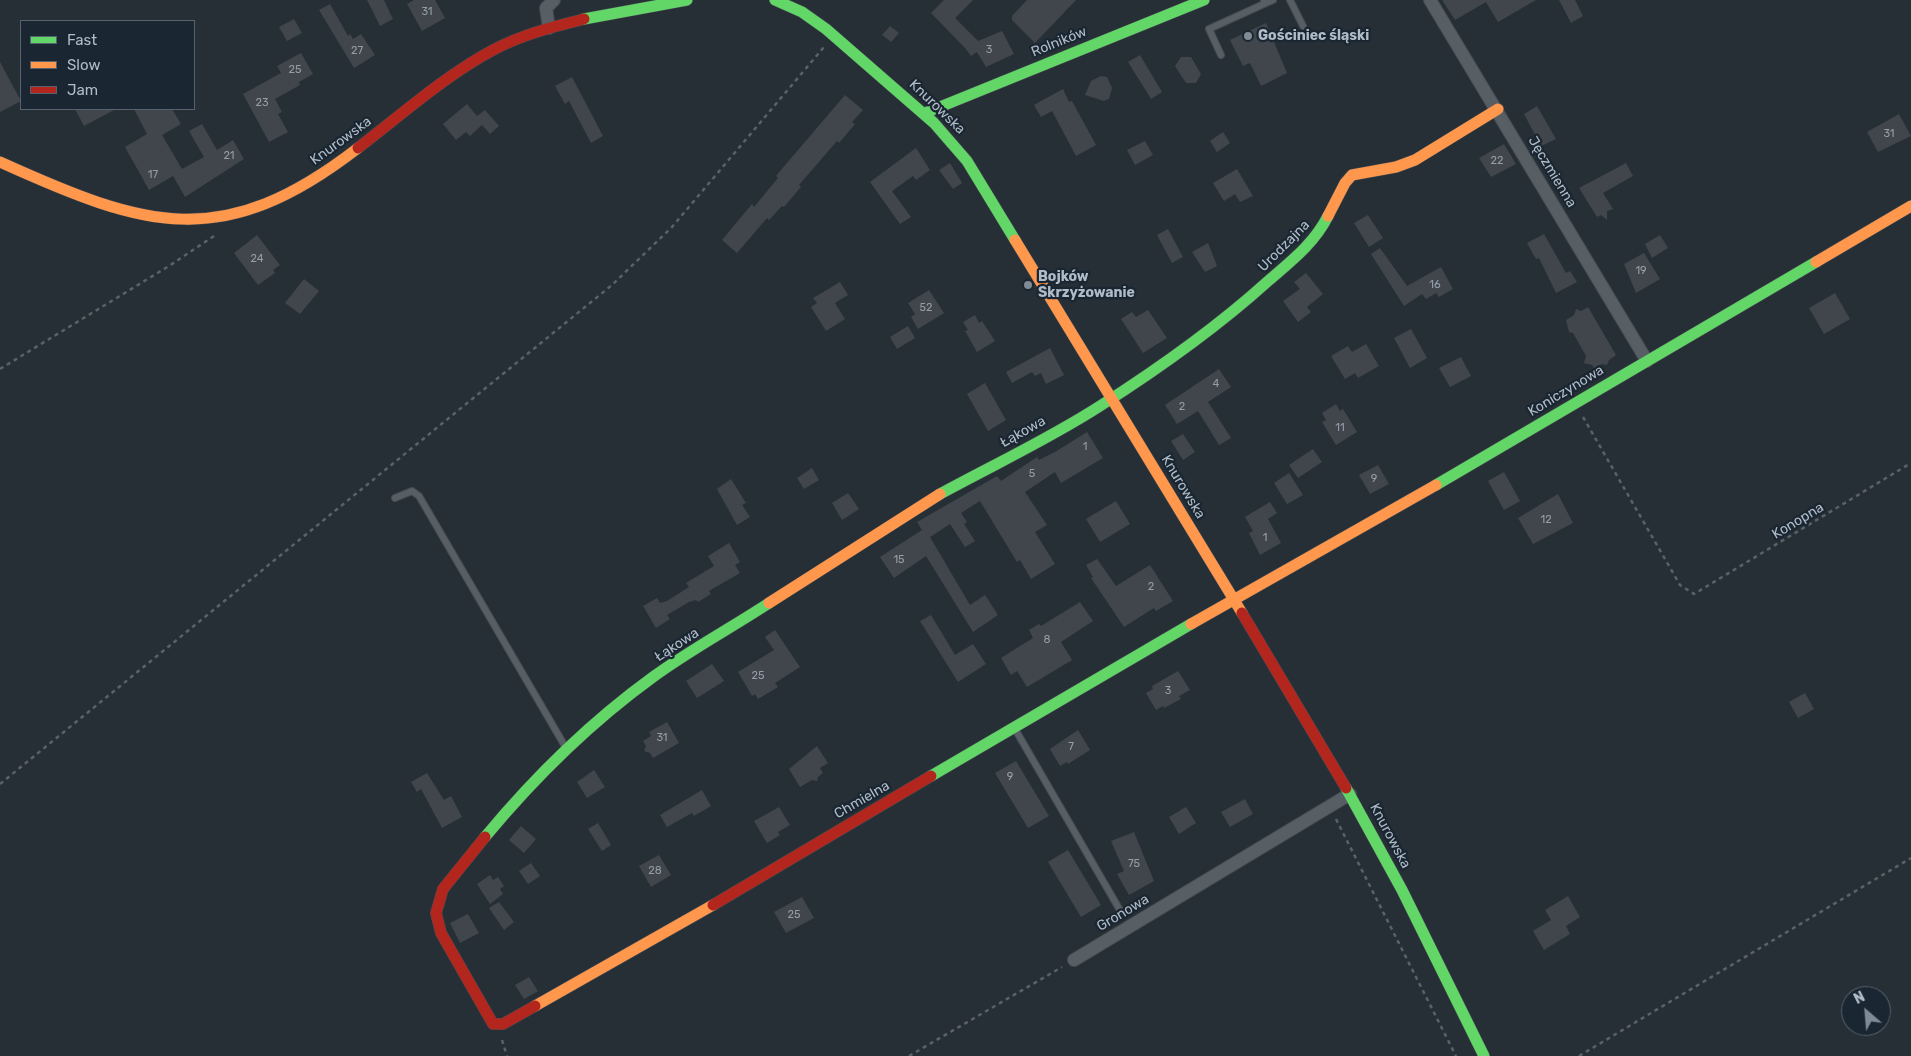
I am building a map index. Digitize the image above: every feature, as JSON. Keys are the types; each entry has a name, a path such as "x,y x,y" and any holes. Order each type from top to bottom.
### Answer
{"street":[{"path":"549,28 546,8 554,0"},
{"name":"Knurowska","path":"0,162 94,203 127,214 183,220 234,214 271,202 305,185 482,56 516,39 549,28 687,0"},
{"name":"Knurowska","path":"775,0 798,10 834,35 925,112 954,143 967,162 1234,599 1350,794 1402,890 1484,1056"},
{"name":"Rolników","path":"925,112 1204,0"},
{"name":"Jęczmienna","path":"1430,0 1498,110 1647,361"},
{"name":"Urodzajna","path":"1112,400 1244,303 1297,258 1321,230 1352,175 1396,167 1415,160 1498,110"},
{"name":"Koniczynowa","path":"1234,599 1422,493 1911,206"},
{"name":"Łąkowa","path":"503,1024 496,1026 490,1021 441,932 436,913 443,889 506,812 567,749 653,678 940,494 1112,400"},
{"name":"Chmielna","path":"503,1024 697,914 1234,599"},
{"name":"Gronowa","path":"1074,960 1350,794"}],"lane":[{"path":"1221,55 1209,29 1273,0"},
{"path":"1290,0 1303,26"},
{"path":"395,498 408,491 412,491 419,496 567,749"},
{"path":"1014,728 1121,912"}],"path":[{"path":"0,784 612,285 672,227 834,35"},
{"path":"0,369 169,266 214,236"},
{"name":"Konopna","path":"1575,404 1680,585 1694,594 1911,464"},
{"path":"1332,812 1456,1056"},
{"path":"1579,1056 1911,858"},
{"path":"909,1056 1074,960"}],"building":[{"path":"367,0 384,0 393,19 380,26"},
{"path":"414,0 435,0 445,18 422,31 407,4"},
{"path":"944,0 973,0 955,18 978,41 1002,31 1014,54 986,67 977,52 971,56 931,13"},
{"path":"1027,0 1076,0 1035,43 1012,20 1012,16"},
{"path":"1442,0 1536,0 1498,22 1486,2 1455,20"},
{"path":"1559,0 1575,0 1583,16 1571,23"},
{"path":"330,4 348,36 350,34 353,39 361,34 375,55 354,68 319,10"},
{"path":"294,19 302,33 287,41 279,27"},
{"path":"1266,23 1287,73 1261,86 1250,63 1243,66 1230,40"},
{"path":"890,26 899,33 891,42 882,35"},
{"path":"301,53 313,74 299,82 300,85 275,99 282,112 278,114 288,132 269,142 243,94 281,73 277,66"},
{"path":"1140,55 1162,92 1151,99 1128,62"},
{"path":"1181,57 1191,57 1201,74 1196,83 1186,83 1175,66"},
{"path":"0,62 20,102 0,112"},
{"path":"1101,76 1107,77 1112,88 1109,99 1104,101 1085,95 1091,81"},
{"path":"572,77 603,136 591,143 569,101 565,104 555,86"},
{"path":"1063,89 1069,102 1072,101 1096,145 1076,156 1052,111 1041,117 1034,105"},
{"path":"845,95 863,110 852,122 855,124 839,143 837,141 799,185 801,187 784,207 782,206 769,220 767,218 737,253 722,240 752,204 754,207 778,178 776,176"},
{"path":"467,104 477,116 485,110 499,126 490,134 482,125 470,136 466,132 456,140 443,124"},
{"path":"1537,106 1556,139 1541,146 1524,114"},
{"path":"76,110 114,110 84,126"},
{"path":"135,110 173,110 181,124 162,135 182,169 204,157 189,131 202,124 217,150 233,140 244,159 185,197 173,176 149,190 125,147 147,134"},
{"path":"1899,114 1911,136 1878,152 1867,132"},
{"path":"1223,132 1230,143 1217,152 1210,141"},
{"path":"1145,141 1153,155 1135,165 1127,150"},
{"path":"1504,144 1516,164 1491,177 1479,158"},
{"path":"916,148 930,170 916,180 913,176 892,191 911,217 900,224 870,182"},
{"path":"950,163 962,183 953,189 939,170"},
{"path":"1626,163 1633,176 1603,193 1613,209 1607,211 1607,220 1601,215 1597,217 1579,188"},
{"path":"1237,169 1253,196 1240,202 1235,194 1224,201 1213,183"},
{"path":"1368,215 1383,238 1369,247 1354,223"},
{"path":"1168,229 1183,257 1172,263 1157,235"},
{"path":"1544,234 1566,273 1570,271 1577,282 1556,293 1539,258 1536,259 1527,243"},
{"path":"257,235 280,265 273,270 275,273 258,285 234,253"},
{"path":"1660,235 1668,248 1652,258 1645,244"},
{"path":"1208,243 1217,266 1205,272 1192,252"},
{"path":"1380,248 1407,286 1441,267 1453,289 1439,297 1436,293 1426,299 1422,294 1404,306 1371,254"},
{"path":"1644,253 1660,279 1636,293 1624,264"},
{"path":"1306,273 1323,294 1307,307 1311,312 1298,322 1283,301 1300,289 1294,282"},
{"path":"304,279 319,291 300,314 285,303"},
{"path":"840,282 848,295 835,303 845,319 826,331 811,307 817,303 813,298"},
{"path":"929,290 944,313 918,329 911,317 915,314 908,303"},
{"path":"1835,293 1850,319 1824,334 1809,308"},
{"path":"1588,307 1616,355 1609,360 1607,365 1602,364 1594,368 1592,365 1584,363 1586,356 1573,333 1569,332 1566,320 1574,315 1576,309 1581,311"},
{"path":"1148,310 1167,338 1143,353 1121,319 1132,312 1136,317"},
{"path":"975,315 979,323 982,321 995,341 977,352 965,331 968,330 963,322"},
{"path":"908,326 915,338 897,349 890,337"},
{"path":"1411,329 1427,358 1410,368 1394,338"},
{"path":"1366,344 1379,366 1358,378 1355,373 1345,379 1331,356 1348,346 1352,352"},
{"path":"1050,348 1064,375 1046,384 1041,373 1035,376 1032,372 1012,383 1006,372"},
{"path":"1461,357 1471,376 1450,387 1439,368"},
{"path":"1219,369 1231,387 1208,402 1231,438 1219,445 1198,411 1177,424 1165,405"},
{"path":"985,383 1006,420 988,431 967,394"},
{"path":"1336,404 1340,411 1343,409 1357,432 1336,445 1322,422 1326,420 1322,413"},
{"path":"1087,432 1103,458 1061,483 1055,472 1025,492 1047,525 1035,532 1055,564 1031,579 1020,560 1017,562 980,501 961,513 967,522 964,524 975,541 965,547 950,524 930,537 970,605 985,595 998,615 973,632 926,556 894,578 880,557 922,530 917,522 997,476 1001,481 1037,457 1039,460 1055,452"},
{"path":"1183,434 1195,452 1183,460 1171,441"},
{"path":"1313,449 1322,462 1298,478 1289,465"},
{"path":"1378,465 1389,484 1370,494 1359,475"},
{"path":"812,468 819,480 804,489 797,478"},
{"path":"1504,472 1520,501 1504,510 1488,481"},
{"path":"1289,473 1303,495 1287,504 1274,483"},
{"path":"731,479 746,503 742,505 750,517 737,525 717,489"},
{"path":"848,493 859,509 842,520 832,503"},
{"path":"1558,494 1573,523 1533,544 1518,518"},
{"path":"1116,501 1130,524 1100,542 1086,519"},
{"path":"1270,502 1277,513 1268,519 1281,543 1260,555 1249,533 1253,531 1245,517"},
{"path":"729,543 740,562 735,565 740,573 709,591 711,594 698,602 696,600 689,602 667,615 670,619 656,628 643,606 657,598 660,603 667,601 689,587 686,583 714,566 708,556"},
{"path":"1097,559 1116,586 1150,565 1173,601 1156,611 1154,608 1124,627 1091,578 1093,577 1086,565"},
{"path":"1080,602 1093,621 1061,642 1072,660 1027,687 1017,671 1011,675 1001,658 1033,638 1029,630 1039,624 1041,626"},
{"path":"931,615 955,655 973,644 986,664 958,682 920,621"},
{"path":"775,630 800,667 775,683 778,687 758,699 755,694 752,696 738,672 774,650 765,637"},
{"path":"712,664 724,681 697,698 686,681"},
{"path":"1178,671 1190,690 1179,696 1181,699 1156,710 1146,693 1153,689 1152,686"},
{"path":"1805,693 1814,709 1798,718 1789,702"},
{"path":"667,722 679,743 653,758 650,753 644,751 646,746 643,741 651,736 649,732"},
{"path":"1078,730 1090,750 1068,764 1067,762 1060,766 1050,749"},
{"path":"817,746 828,763 820,768 823,773 818,777 817,781 812,780 800,787 789,769"},
{"path":"1016,761 1049,816 1028,828 995,773"},
{"path":"594,770 605,787 587,798 577,782"},
{"path":"427,773 444,800 451,796 462,817 442,828 421,789 417,792 411,782"},
{"path":"702,790 711,806 694,816 692,813 667,827 660,815"},
{"path":"1245,799 1253,814 1230,827 1221,812"},
{"path":"779,807 790,825 778,832 780,835 767,843 754,821"},
{"path":"1186,807 1196,823 1179,834 1169,817"},
{"path":"598,823 611,845 602,851 588,829"},
{"path":"521,826 536,839 524,853 509,840"},
{"path":"1134,832 1154,881 1129,895 1117,874 1124,871 1111,841"},
{"path":"1068,850 1101,905 1081,917 1048,862"},
{"path":"659,855 671,875 651,887 639,866"},
{"path":"531,863 540,876 528,884 519,871"},
{"path":"490,875 493,880 498,877 504,886 500,889 503,894 490,904 477,884"},
{"path":"1568,896 1580,917 1566,926 1570,934 1544,950 1533,931 1551,920 1545,910"},
{"path":"802,897 814,918 786,933 774,912"},
{"path":"499,902 514,922 504,930 489,908"},
{"path":"468,914 479,933 460,943 450,923"},
{"path":"529,977 538,991 524,999 515,985"}],"traffic: fast":[{"path":"584,19 687,0"},
{"path":"775,0 802,12 826,29 934,123 967,161 1015,240"},
{"path":"925,113 1204,0"},
{"path":"940,494 1061,430 1165,363 1228,316 1293,260 1309,244 1328,216"},
{"path":"1436,485 1816,262"},
{"path":"485,837 543,772 630,694 696,648 769,603"},
{"path":"931,776 1191,624"},
{"path":"1346,788 1402,890 1484,1056"}],"traffic: slow":[{"path":"1328,216 1345,183 1352,175 1396,167 1415,160 1498,109"},
{"path":"0,162 52,185 98,202 142,214 183,219 223,216 265,204 310,181 358,148"},
{"path":"1816,262 1911,206"},
{"path":"1015,240 1242,613"},
{"path":"1191,624 1436,485"},
{"path":"769,603 940,494"},
{"path":"535,1006 713,905"}],"traffic: jam":[{"path":"358,148 441,83 475,60 526,36 584,19"},
{"path":"1242,613 1346,788"},
{"path":"713,905 931,776"},
{"path":"485,837 443,889 436,913 441,933 493,1024 503,1024 535,1006"}],"place":[{"name":"Gościniec śląski","path":"1248,36"},
{"name":"Bojków Skrzyżowanie","path":"1028,285"}]}
